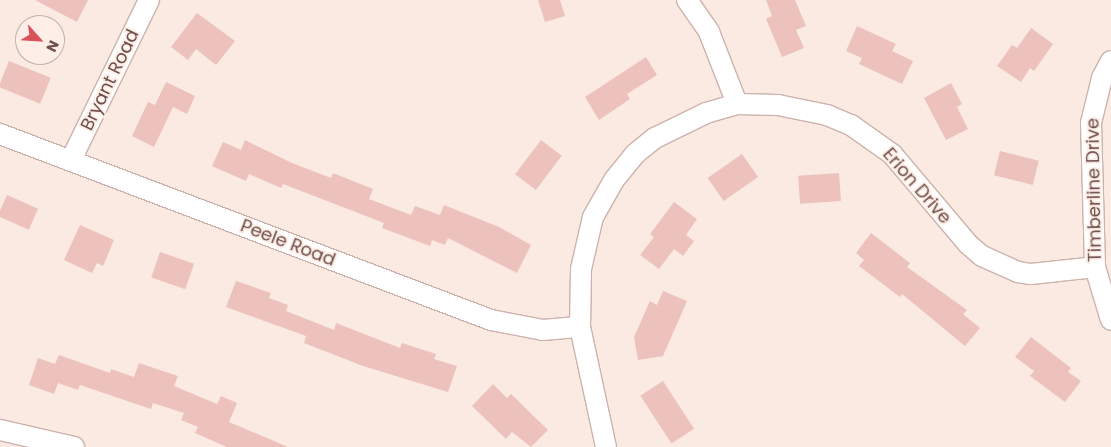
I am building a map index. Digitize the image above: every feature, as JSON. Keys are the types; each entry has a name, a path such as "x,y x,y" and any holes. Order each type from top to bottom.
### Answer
{"street":[{"name":"Bryant Road","path":"72,160 149,0"},
{"path":"687,0 709,32 737,104"},
{"name":"Timberline Drive","path":"1111,61 1102,78 1091,123 1095,267 1111,320"},
{"name":"Erion Drive","path":"606,447 580,327 580,278 593,217 614,180 635,154 655,138 706,113 737,104 802,108 851,125 892,154 968,244 1001,266 1031,274 1095,267"},
{"name":"Peele Road","path":"0,134 491,320 543,330 580,327"},
{"path":"0,430 74,447"}],"building":[{"path":"35,0 88,0 77,22"},
{"path":"538,0 560,0 565,16 545,22"},
{"path":"766,0 795,0 806,26 796,30 804,48 782,57 766,19 772,16"},
{"path":"197,13 235,41 216,65 196,49 188,60 171,47"},
{"path":"857,26 896,44 892,51 913,61 902,84 859,64 862,58 846,51"},
{"path":"1031,28 1053,44 1034,71 1030,68 1021,82 997,66 1012,45 1017,48"},
{"path":"646,57 657,75 627,94 630,99 599,120 585,97"},
{"path":"9,61 51,78 40,104 0,88"},
{"path":"166,82 195,96 187,114 173,107 154,147 132,136 148,102 155,105"},
{"path":"951,83 962,104 957,107 968,129 946,140 924,98"},
{"path":"245,140 292,163 331,178 333,173 373,189 369,199 411,215 415,206 440,215 444,205 499,227 531,245 517,273 448,238 445,245 432,240 430,246 382,228 384,223 283,184 281,188 249,174 246,181 212,166 223,142 241,150"},
{"path":"541,140 562,156 536,190 515,174"},
{"path":"1000,151 1039,161 1033,185 994,175"},
{"path":"742,154 758,177 724,201 708,178"},
{"path":"839,173 841,201 800,204 798,176"},
{"path":"7,195 38,209 29,230 0,217 0,211"},
{"path":"674,202 697,219 686,235 694,241 683,256 674,249 659,269 640,255 654,237 650,234"},
{"path":"80,225 114,240 103,266 97,263 92,273 64,260"},
{"path":"871,233 910,263 907,267 967,310 963,314 980,328 965,346 902,294 900,297 859,266 864,260 856,253"},
{"path":"160,252 194,264 185,289 151,278"},
{"path":"236,281 271,293 269,298 288,305 286,311 334,330 336,323 400,348 402,343 436,354 434,359 457,366 448,392 363,366 304,343 306,336 226,307"},
{"path":"663,291 687,301 663,356 638,360 634,337 650,301 657,305"},
{"path":"1031,337 1071,368 1068,372 1081,381 1065,402 1030,376 1034,371 1015,357"},
{"path":"59,355 110,373 111,369 134,377 139,363 178,376 174,386 217,404 221,396 237,403 229,422 288,447 227,447 195,433 198,427 181,420 184,413 153,403 151,409 80,385 78,390 58,383 54,394 29,385 38,358 55,364"},
{"path":"663,381 694,429 671,444 640,396"},
{"path":"493,384 507,398 511,394 548,430 531,447 512,432 506,439 472,406"}]}
